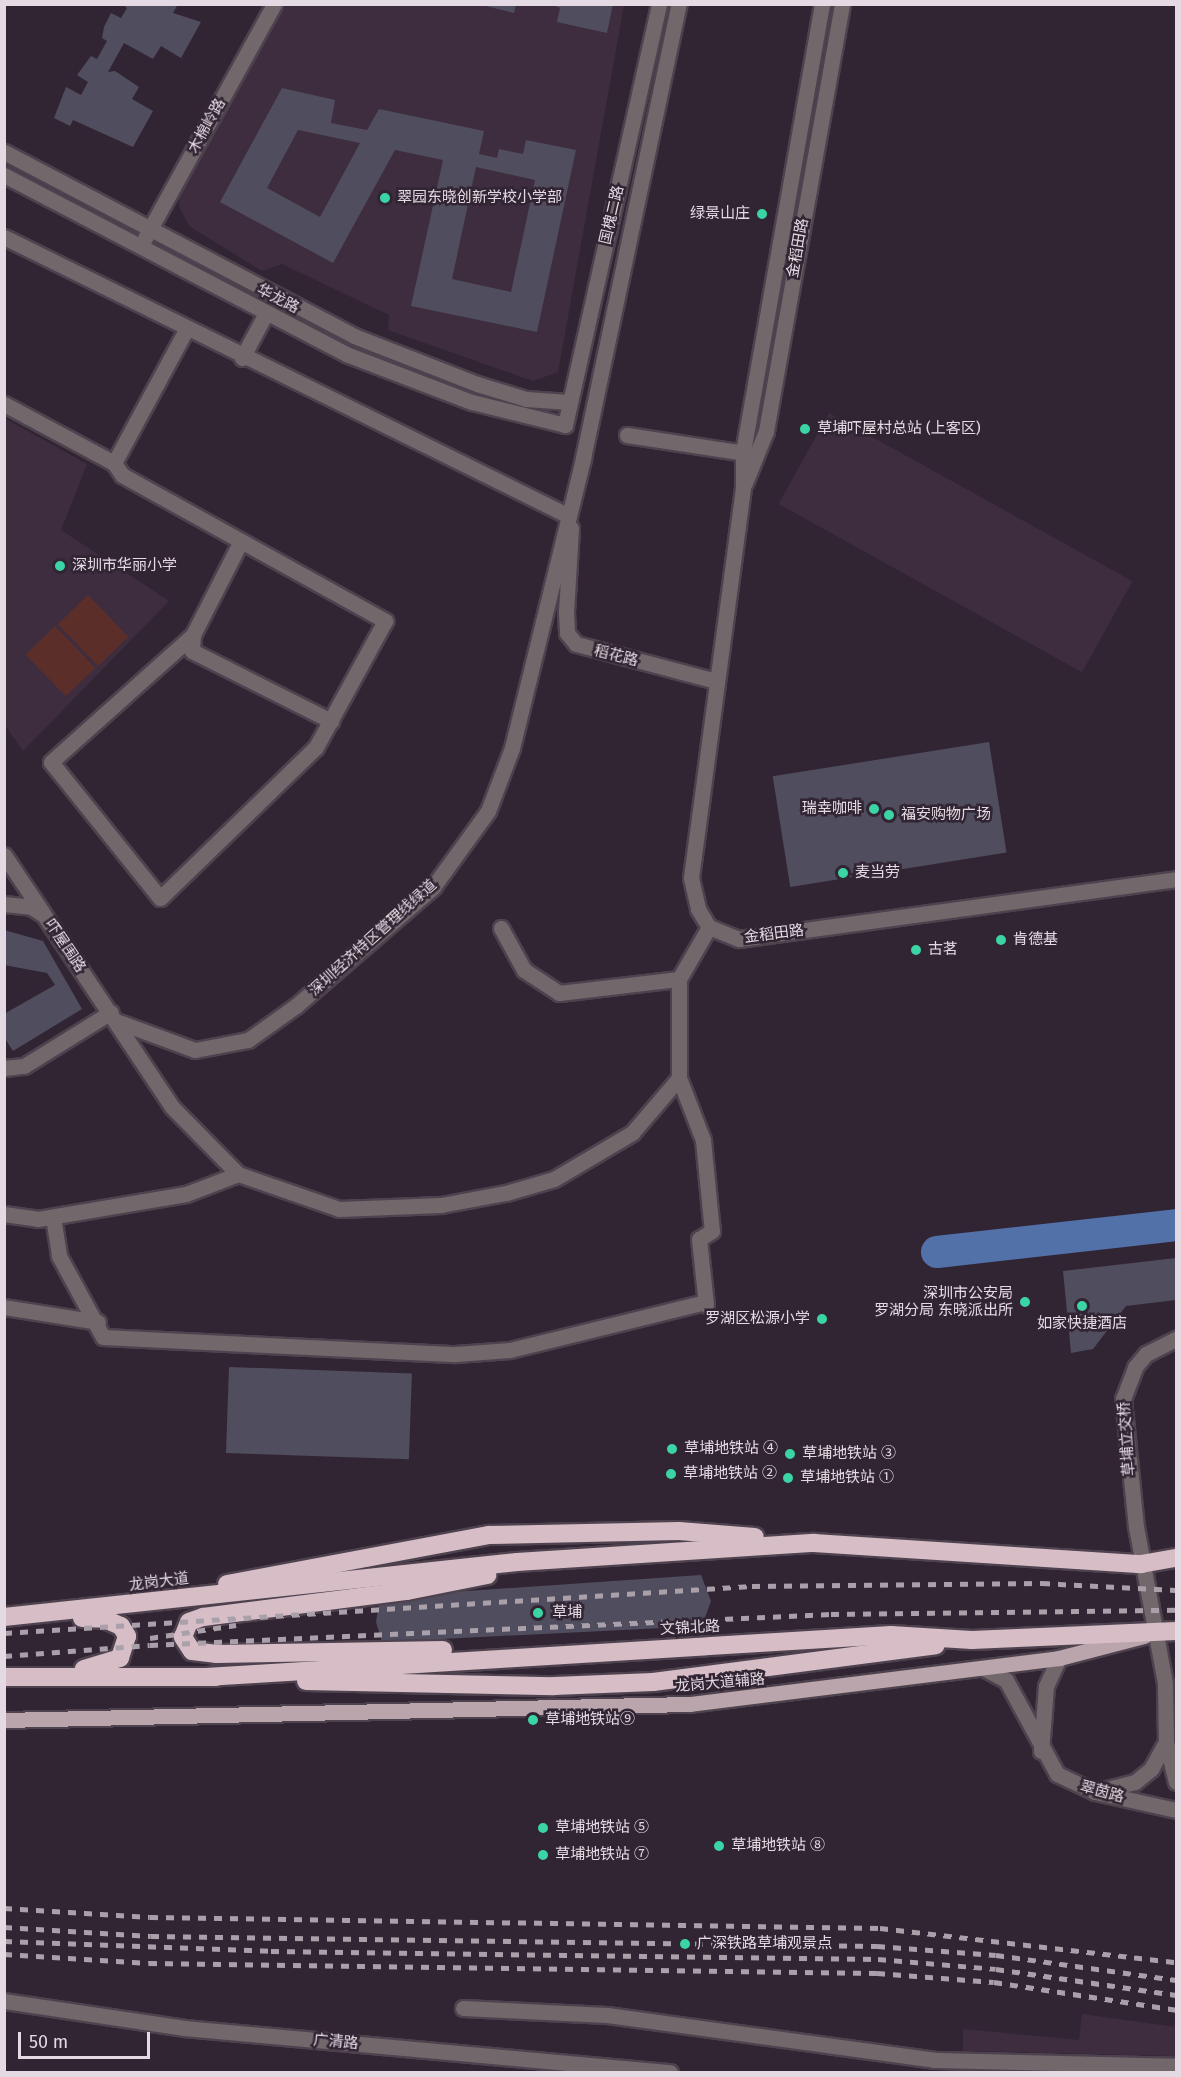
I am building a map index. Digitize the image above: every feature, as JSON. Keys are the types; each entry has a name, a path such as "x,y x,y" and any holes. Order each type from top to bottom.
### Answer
{"highway":[{"path":"181,1596 281,1570 489,1535 679,1531 1141,1564 1176,1558"},
{"path":"597,1651 217,1654 192,1651 183,1637 189,1622 203,1617 407,1592 574,1558 814,1542"},
{"name":"龙岗大道","path":"4,1617 28,1616 181,1596 318,1587 574,1558"},
{"path":"28,1616 105,1619 121,1626 127,1636 120,1658 59,1674"},
{"name":"文锦北路","path":"206,1677 597,1651 891,1635 972,1640 1176,1631"},
{"path":"4,1677 59,1674 425,1685 653,1682 972,1640"}],"main road":[{"name":"龙岗大道辅路","path":"4,1720 281,1711 690,1704 1059,1658 1156,1631"}],"street":[{"name":"木棉岭路","path":"140,248 274,4"},
{"name":"国槐二路","path":"565,425 659,4"},
{"path":"628,146 647,149 679,4"},
{"name":"金稻田路","path":"822,4 743,488 691,878 709,927 739,939 1176,879"},
{"name":"金稻田路","path":"750,454 766,431 842,4"},
{"name":"深圳经济特区管理线绿道","path":"113,1017 195,1050 248,1040 297,1005 433,886 488,811 512,748 569,516 647,149"},
{"name":"华龙路","path":"4,152 149,230 365,340 516,396 569,402"},
{"name":"华龙路","path":"4,175 265,315 415,382 519,417 565,425"},
{"path":"4,237 187,328 242,358 569,516"},
{"path":"242,358 265,315"},
{"path":"114,463 187,328"},
{"path":"4,404 114,463 122,475 385,621 316,747 160,898 51,762 193,635 241,542"},
{"path":"627,435 750,454"},
{"name":"稻花路","path":"569,516 573,538 566,612 567,633 576,644 716,681"},
{"path":"193,635 192,651 331,721"},
{"path":"4,855 45,915"},
{"name":"吓屋围路","path":"4,904 31,907 45,915 172,1107 238,1174"},
{"path":"53,1217 59,1256 98,1322 103,1337 456,1354 510,1350 705,1304 699,1239 712,1231 703,1140 679,1078 679,979 709,927"},
{"path":"501,928 524,970 559,993 679,979"},
{"path":"4,1068 24,1066 113,1017"},
{"path":"4,1214 53,1217 186,1194 238,1174 339,1209 441,1205 506,1193 593,1161 632,1133 679,1078"},
{"path":"4,1307 98,1322"},
{"name":"草埔立交桥","path":"1156,1631 1141,1564 1123,1399 1135,1367 1159,1345 1176,1339"},
{"path":"1156,1631 1168,1708 1166,1742 1176,1782"},
{"path":"1041,1751 1046,1686 1059,1658"},
{"name":"翠茵路","path":"985,1669 1006,1680 1041,1751 1057,1774 1095,1792 1176,1810"},
{"path":"1095,1792 1135,1782 1151,1769 1166,1742"},
{"name":"广清路","path":"4,2001 184,2028 558,2067 670,2073"},
{"path":"463,2008 607,2015 934,2060 1176,2066"}],"shaded area":[{"name":"翠园东晓创新学校小学部","path":"282,5 624,5 558,372 533,381 388,330 389,315 282,264 262,271 189,226 179,206 180,189"},
{"path":"829,413 1132,581 1082,672 779,504"},
{"name":"深圳市华丽小学","path":"4,418 87,464 61,530 169,601 23,751 5,725"},
{"path":"88,595 128,637 98,666 58,624"},
{"path":"55,626 95,668 66,696 26,654"},
{"path":"1082,2014 1176,2027 1176,2056 963,2051 963,2029 1079,2040"}],"building":[{"path":"122,4 178,4 173,13 201,22 181,58 161,46 153,59 124,43 108,72 115,71 139,87 132,99 153,111 133,147 73,120 70,126 54,118 66,87 81,95 88,82 77,75 91,56 97,59 107,41 102,38 104,27 111,13 121,18 127,8"},
{"path":"478,4 516,4 514,13"},
{"path":"551,4 613,4 607,33 557,22 560,8"},
{"path":"282,88 335,100 331,123 367,130 379,109 484,131 479,154 497,158 499,149 523,154 526,140 576,150 537,332 411,306 443,160 395,150 333,263 220,202","holes":["298,130 360,143 320,217 267,188","476,167 535,180 511,292 452,279"]},
{"name":"福安购物广场","path":"989,742 1007,853 790,887 773,776"},
{"path":"4,930 43,941 82,1009 13,1051 4,1037 4,1014 55,985 47,973 4,965"},
{"path":"1176,1258 1176,1300 1126,1306 1093,1349 1071,1353 1063,1271"},
{"path":"229,1367 412,1373 409,1459 226,1453"},
{"path":"701,1575 711,1601 702,1626 382,1642 376,1622 380,1597"}],"waterway":[{"path":"937,1252 1176,1225"}],"railway":[{"path":"4,1633 752,1586 1042,1583 1176,1590"},
{"path":"4,1656 150,1645 831,1614 1176,1610"},
{"path":"150,1638 236,1625"},
{"path":"4,1908 150,1917 880,1928 1176,1962"},
{"path":"4,1927 151,1936 877,1946 996,1955 1176,1980"},
{"path":"4,1941 271,1951 878,1959 996,1969 1176,1995"},
{"path":"4,1954 149,1963 877,1973 994,1982 1176,2010"}],"place":[{"name":"翠园东晓创新学校小学部","path":"385,198"},
{"name":"绿景山庄","path":"762,214"},
{"name":"草埔吓屋村总站 (上客区)","path":"805,429"},
{"name":"深圳市华丽小学","path":"60,566"},
{"name":"瑞幸咖啡","path":"874,809"},
{"name":"福安购物广场","path":"889,815"},
{"name":"麦当劳","path":"843,873"},
{"name":"肯德基","path":"1001,940"},
{"name":"古茗","path":"916,950"},
{"name":"深圳市公安局 罗湖分局 东晓派出所","path":"1025,1302"},
{"name":"如家快捷酒店","path":"1082,1306"},
{"name":"罗湖区松源小学","path":"822,1319"},
{"name":"草埔地铁站 ④","path":"672,1449"},
{"name":"草埔地铁站 ③","path":"790,1454"},
{"name":"草埔地铁站 ②","path":"671,1474"},
{"name":"草埔地铁站 ①","path":"788,1478"},
{"name":"草埔","path":"538,1613"},
{"name":"草埔地铁站⑨","path":"533,1720"},
{"name":"草埔地铁站 ⑤","path":"543,1828"},
{"name":"草埔地铁站 ⑧","path":"719,1846"},
{"name":"草埔地铁站 ⑦","path":"543,1855"},
{"name":"广深铁路草埔观景点","path":"685,1944"}]}
